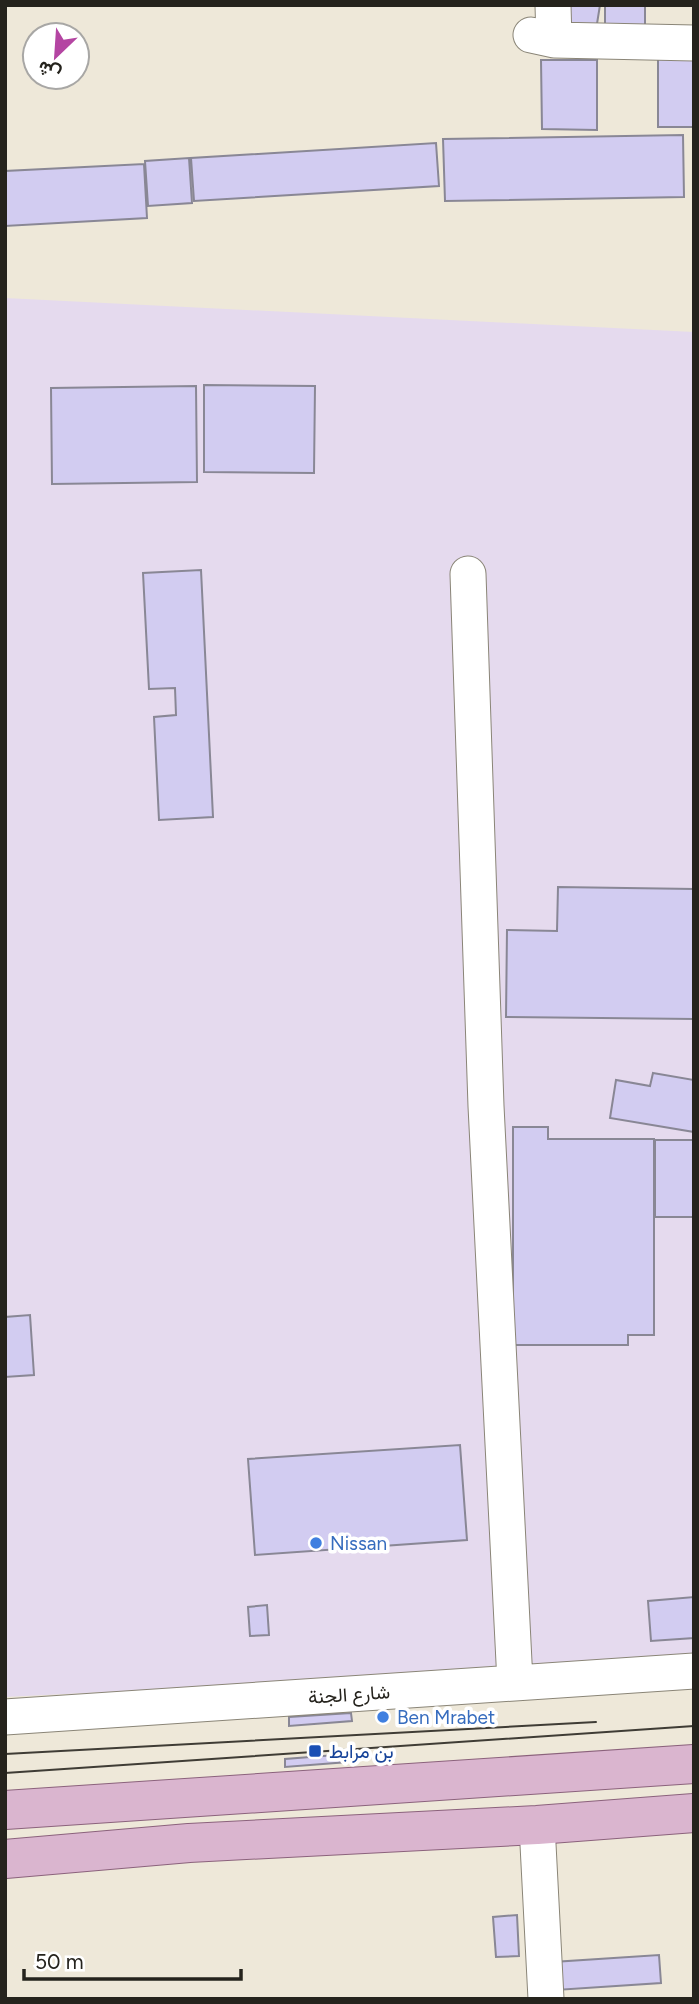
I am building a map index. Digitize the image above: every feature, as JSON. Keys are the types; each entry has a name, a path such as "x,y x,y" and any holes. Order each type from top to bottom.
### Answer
{"main road":[{"path":"5,1810 694,1764"},
{"path":"5,1859 189,1843 537,1825 694,1813"}],"street":[{"path":"553,5 543,37 694,43"},
{"path":"468,574 486,1106 515,1682"},
{"name":"شارع الجنة","path":"5,1717 694,1671"},
{"path":"537,1825 546,1999"}],"shaded area":[{"path":"5,298 694,332 694,1663 5,1697"}],"building":[{"path":"560,5 600,5 596,30 557,24"},
{"path":"605,5 645,5 645,27 605,27"},
{"path":"658,52 694,52 694,127 658,127"},
{"path":"541,60 597,60 597,130 542,129"},
{"path":"683,135 684,197 445,201 443,139"},
{"path":"436,143 439,186 194,201 191,158"},
{"path":"189,158 192,203 148,206 145,161"},
{"path":"144,164 147,218 5,226 5,171"},
{"path":"204,385 315,386 314,473 204,472"},
{"path":"196,386 197,482 52,484 51,388"},
{"path":"201,570 213,817 159,820 154,717 176,715 175,688 149,689 143,573"},
{"path":"558,887 694,889 694,1019 506,1017 507,930 557,931"},
{"path":"653,1073 694,1080 694,1132 610,1118 616,1080 650,1086"},
{"path":"513,1127 548,1127 548,1139 654,1139 654,1335 628,1335 628,1345 513,1345"},
{"path":"655,1140 694,1140 694,1217 655,1217"},
{"path":"30,1315 34,1375 5,1377 5,1317"},
{"path":"460,1445 467,1540 255,1555 248,1459"},
{"path":"694,1597 694,1638 651,1641 648,1601"},
{"path":"267,1605 269,1635 250,1636 248,1607"},
{"path":"351,1713 352,1721 289,1726 289,1717"},
{"path":"348,1754 348,1762 285,1767 285,1759"},
{"path":"517,1915 519,1956 496,1957 493,1917"},
{"path":"659,1955 661,1983 556,1990 553,1962"}],"tram line":[{"path":"5,1754 596,1722"},
{"path":"5,1773 694,1726"}],"place":[{"name":"Nissan","path":"316,1543"},
{"name":"Ben Mrabet","path":"383,1717"},
{"name":"بن مرابط","path":"315,1751"}]}
